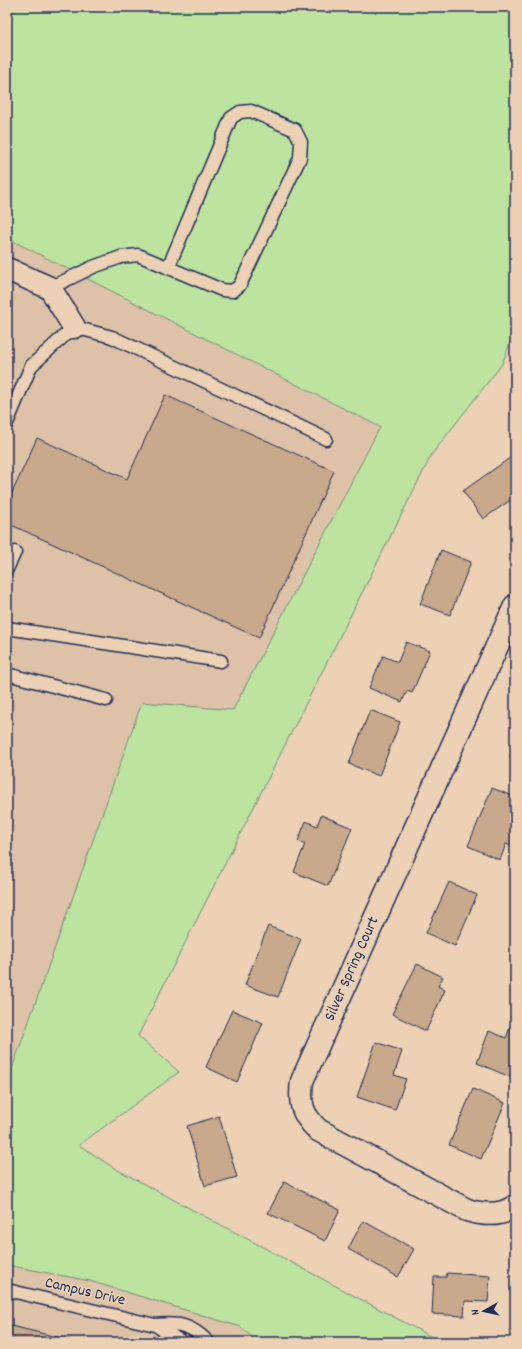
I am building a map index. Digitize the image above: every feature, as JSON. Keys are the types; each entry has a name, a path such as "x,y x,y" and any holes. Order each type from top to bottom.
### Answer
{"street":[{"path":"9,274 50,288 74,327"},
{"name":"Silver Spring Court","path":"515,606 302,1082 300,1095 302,1108 308,1120 318,1130 467,1210 480,1214 493,1214 515,1206"}],"lane":[{"path":"50,288 93,267 121,257 138,255 168,268 222,290 233,291 240,285 300,158 301,142 295,130 251,110 240,112 231,118 168,268"},
{"path":"7,423 31,366 74,327 112,337 326,439"},
{"path":"7,568 15,552"},
{"path":"7,628 221,661"},
{"path":"7,674 106,700"},
{"name":"Campus Drive","path":"7,1290 155,1325 174,1324 190,1327 208,1342"},
{"name":"Campus Drive","path":"155,1325 182,1342"}],"shaded area":[{"path":"7,238 432,454 364,591 333,578 71,1147 440,1342 7,1342"}],"green space":[{"path":"7,7 515,7 515,330 502,364 432,454 138,1036 179,1072 79,1145 114,1168 441,1342 257,1342 241,1327 90,1281 7,1265 7,1083 142,702 233,710 380,427 7,238"}],"building":[{"path":"165,395 334,471 259,638 7,523 7,504 37,438 127,479"},
{"path":"514,455 515,497 483,519 463,491"},
{"path":"441,550 471,562 450,615 420,604"},
{"path":"406,642 430,651 412,693 407,691 402,702 369,688 383,656 398,662"},
{"path":"370,710 400,722 379,776 349,764"},
{"path":"515,744 515,759 510,757"},
{"path":"492,788 515,797 515,824 513,829 515,830 515,843 513,847 506,844 500,860 468,846"},
{"path":"321,815 352,828 328,886 294,872 305,844 298,841 306,821 317,826"},
{"path":"449,882 477,895 455,946 426,933"},
{"path":"268,926 301,939 278,997 245,985"},
{"path":"417,964 443,977 438,986 445,990 426,1031 392,1014"},
{"path":"232,1010 263,1023 237,1082 206,1067"},
{"path":"514,1017 515,1066 510,1077 477,1063 489,1031 506,1038"},
{"path":"376,1042 402,1051 394,1075 406,1079 395,1110 357,1097"},
{"path":"473,1089 505,1103 481,1159 449,1145"},
{"path":"219,1116 237,1177 205,1186 187,1126"},
{"path":"284,1182 340,1210 325,1241 268,1213"},
{"path":"363,1221 414,1249 398,1277 348,1249"},
{"path":"447,1273 490,1276 488,1302 465,1301 464,1316 432,1314 434,1277 446,1277"},
{"path":"7,1325 78,1342 7,1342"}]}
